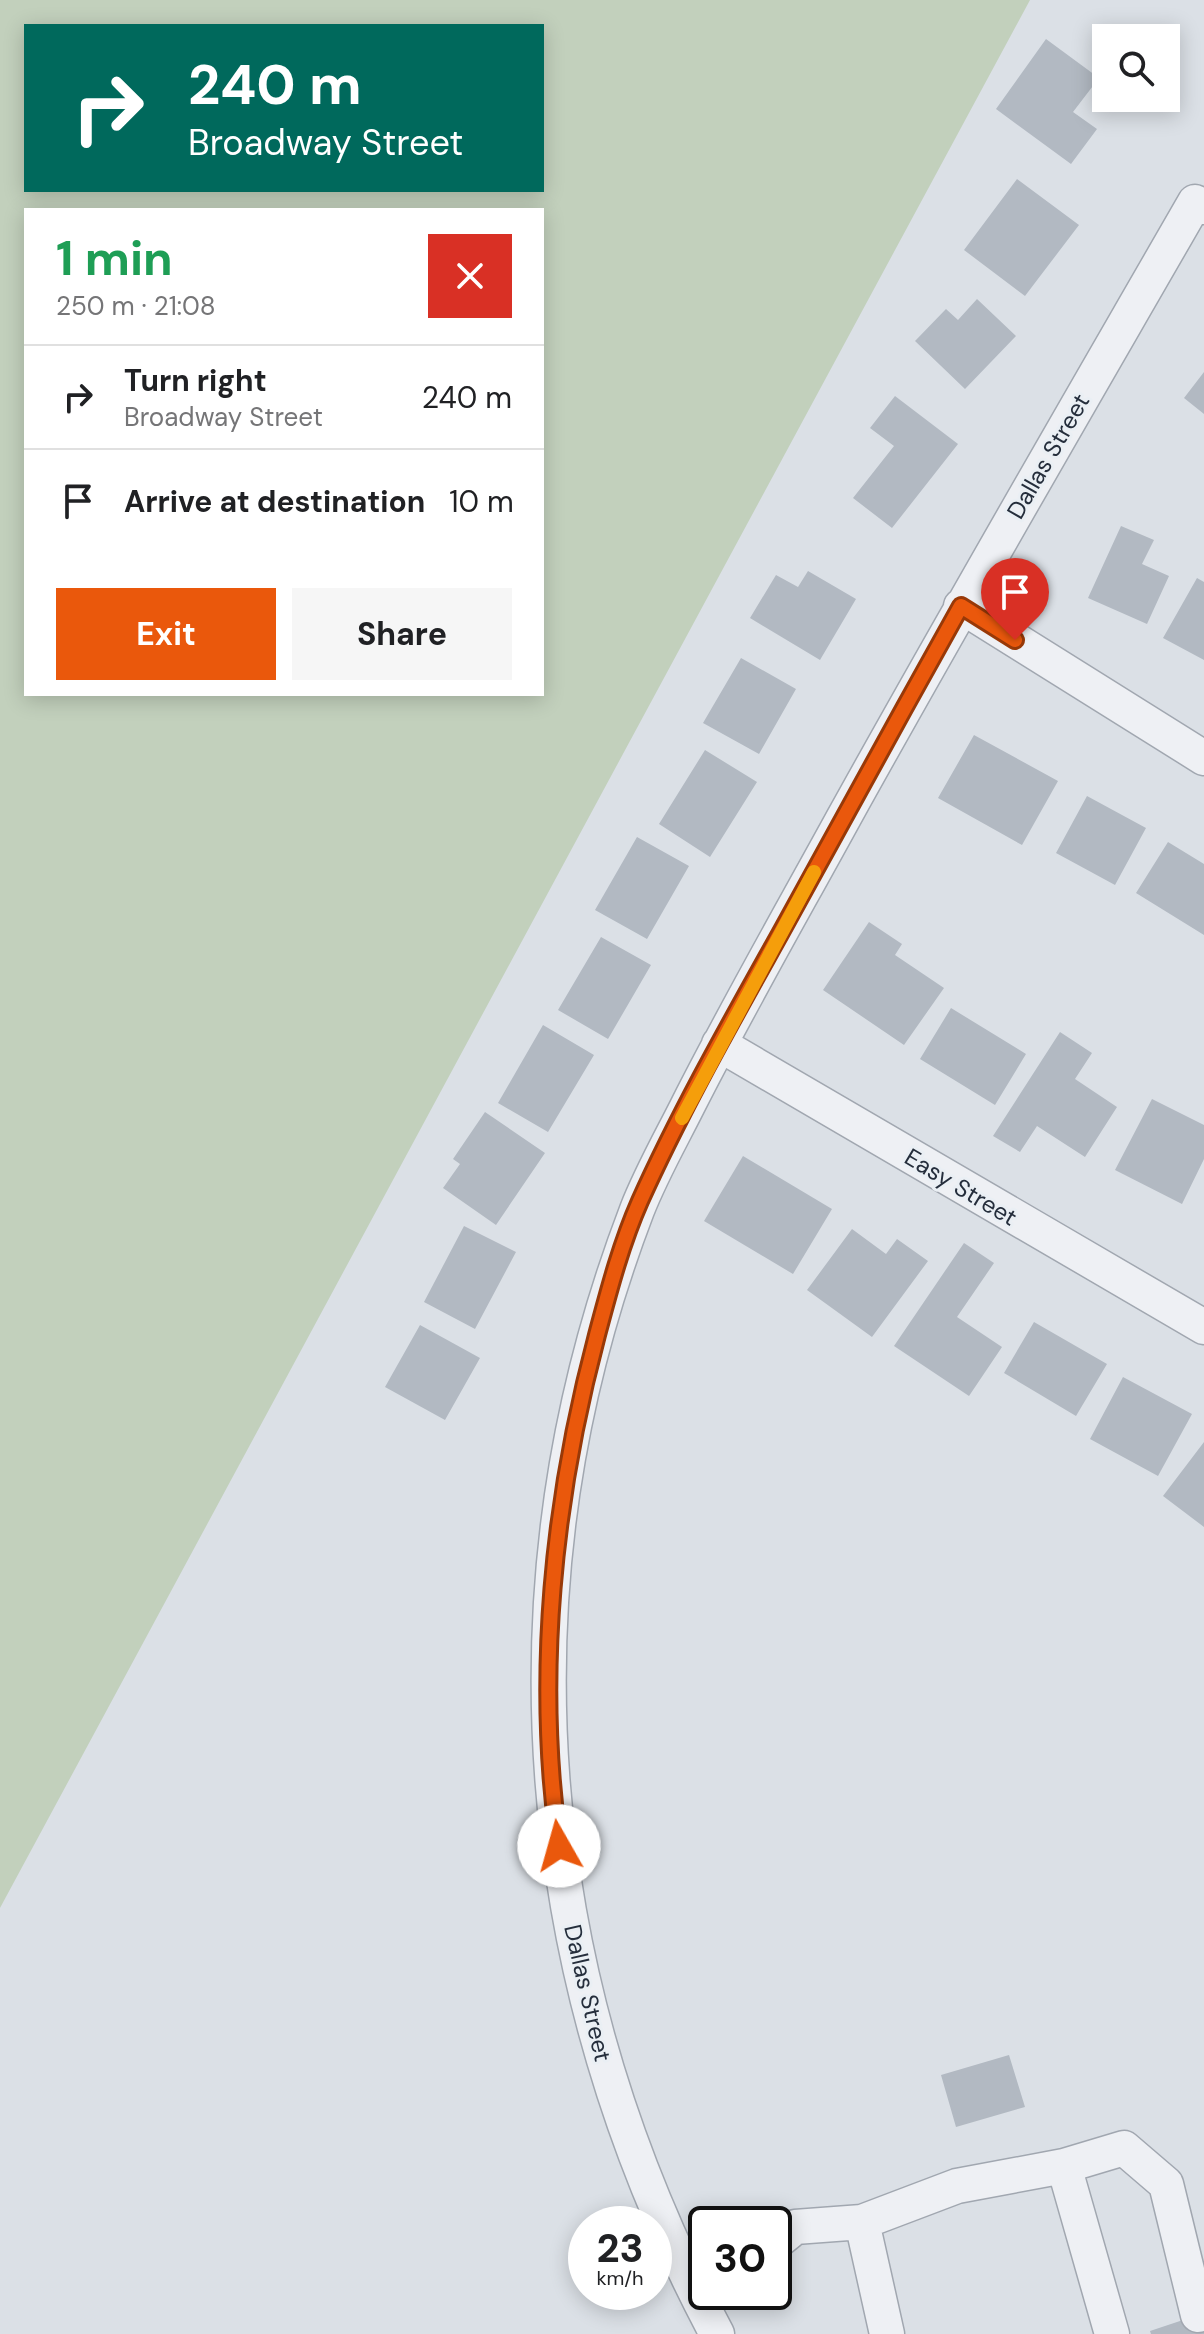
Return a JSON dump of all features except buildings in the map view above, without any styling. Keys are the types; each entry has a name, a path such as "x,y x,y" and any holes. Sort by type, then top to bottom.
{"street":[{"name":"Dallas Street","path":"688,2258 633,2155 598,2046 571,1933 555,1817 549,1726 551,1610 556,1555 579,1403 608,1291 639,1203 719,1044 961,606 1200,204"},
{"path":"961,606 1204,758"},
{"name":"Easy Street","path":"719,1044 1204,1327"},
{"path":"792,2229 862,2222 957,2186 1064,2166 1124,2148 1166,2184 1198,2315"},
{"path":"1064,2166 1112,2334"},
{"path":"862,2222 887,2334"},
{"name":"Dallas Street","path":"712,2310 717,2334"}],"green space":[{"path":"0,0 1030,0 0,1908"}],"slow traffic":[{"path":"682,1118 814,872"}],"route":[{"path":"559,1846 549,1726 551,1610 557,1541 579,1403 608,1291 639,1203 719,1044 961,606 1015,640"}]}
